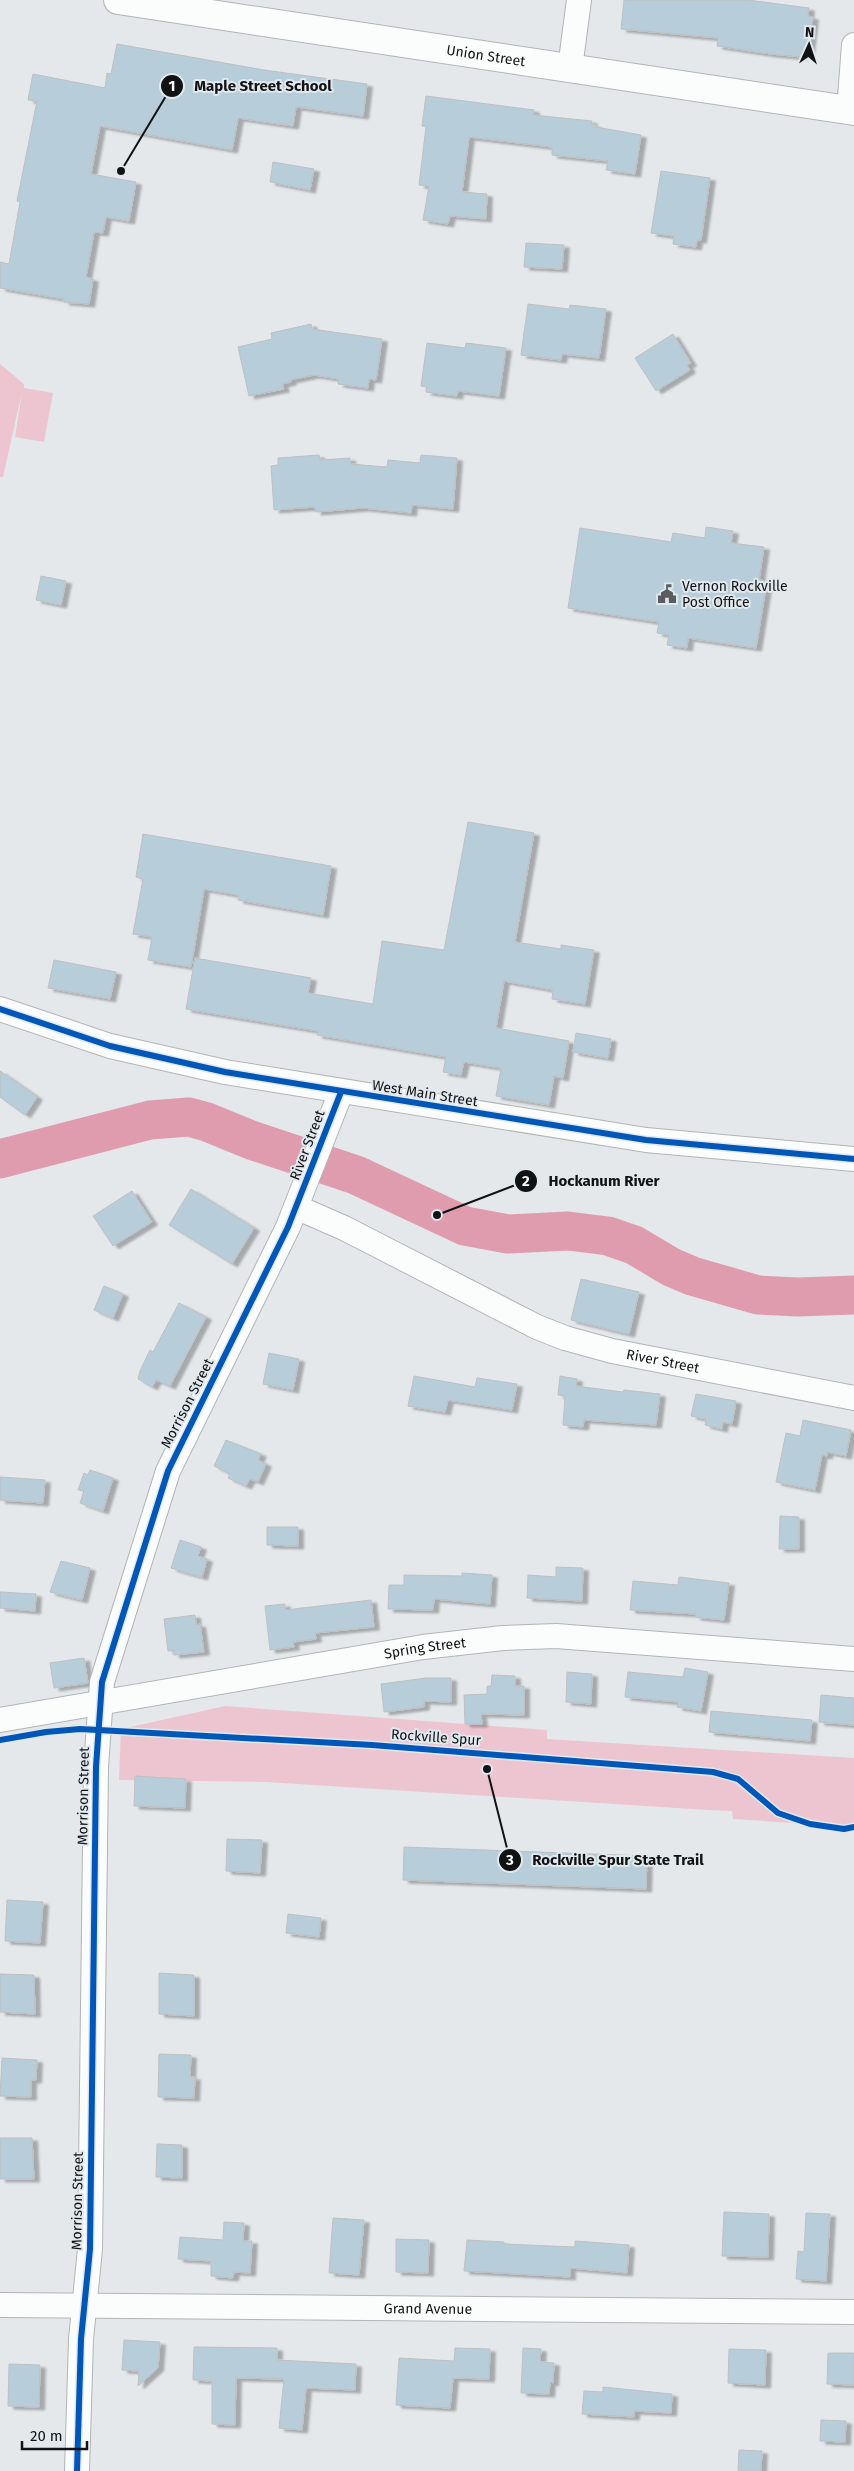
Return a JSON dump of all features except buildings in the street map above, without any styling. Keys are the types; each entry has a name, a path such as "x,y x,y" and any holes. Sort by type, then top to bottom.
{"main road":[{"name":"Union Street","path":"118,0 852,110"}],"street":[{"path":"570,68 579,0"},
{"path":"852,110 854,45"},
{"name":"West Main Street","path":"0,1009 119,1048 224,1072 646,1140 854,1159"},
{"name":"River Street","path":"341,1092 300,1197 344,1228 537,1327 565,1338 612,1351 854,1398"},
{"name":"Morrison Street","path":"76,2471 81,2338 90,2249 96,1767 99,1702 108,1660 162,1487 300,1197"},
{"name":"Spring Street","path":"0,1720 423,1647 518,1637 583,1638 854,1658"},
{"name":"Grand Avenue","path":"0,2305 854,2312"}],"shaded area":[{"path":"0,364 24,384 24,388 53,393 44,442 15,437 22,392 3,477 0,477"},
{"path":"225,1706 547,1730 547,1739 854,1758 854,1827 733,1819 732,1811 266,1782 119,1780 121,1729"}],"waterway":[{"path":"0,1159 150,1120 189,1117 356,1175 465,1226 508,1234 568,1231 608,1236 634,1245 671,1267 692,1276 758,1295 798,1297 854,1295"}],"cycle path":[{"path":"0,1009 110,1046 225,1072 646,1140 854,1159"},
{"path":"77,2471 81,2339 90,2249 96,1767 102,1682 168,1471 288,1227 341,1092"},
{"name":"Rockville Spur","path":"0,1740 46,1732 80,1729 372,1745 713,1772 738,1779 778,1813 810,1824 844,1829 854,1827"}],"place":[{"name":"Maple Street School","path":"121,171"},
{"name":"Vernon Rockville Post Office","path":"667,594"},
{"name":"Hockanum River","path":"437,1215"},
{"name":"Rockville Spur State Trail","path":"487,1769"}]}
